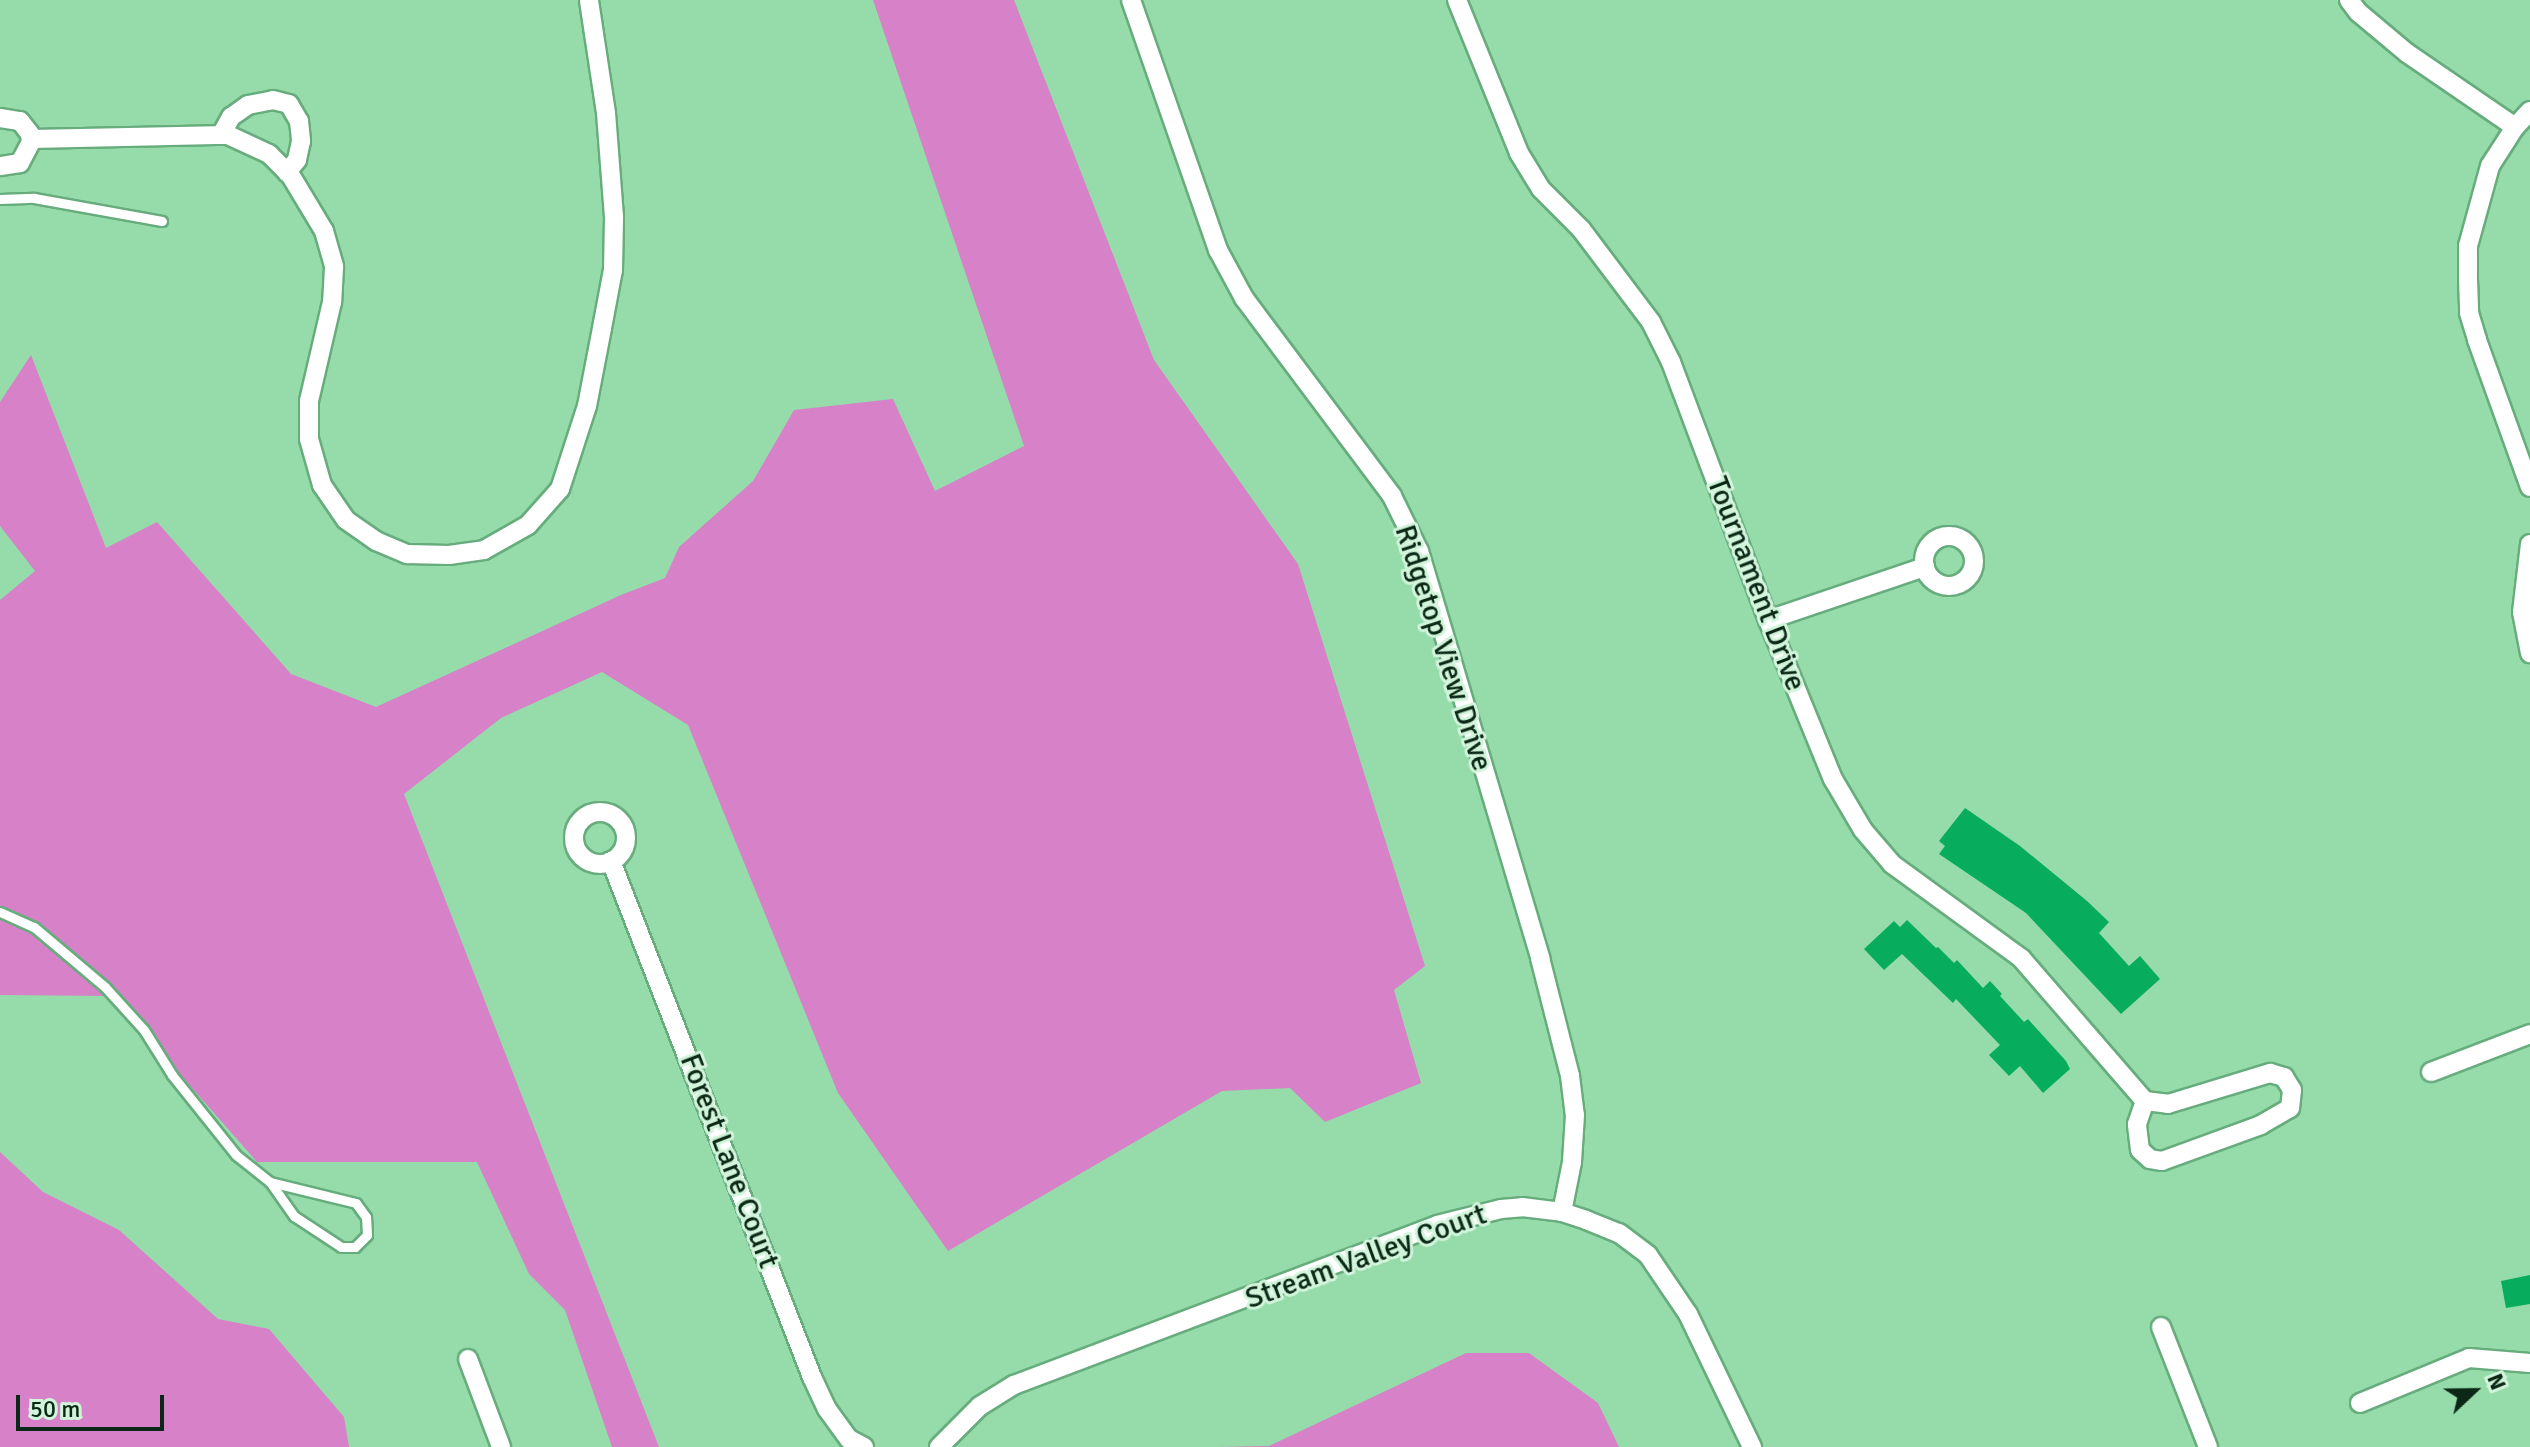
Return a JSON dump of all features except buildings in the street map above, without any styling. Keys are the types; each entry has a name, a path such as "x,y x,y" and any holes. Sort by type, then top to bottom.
{"street":[{"path":"31,139 228,135 269,154 287,172 324,231 334,267 332,302 309,401 309,439 322,485 346,520 376,541 407,554 449,555 484,550 528,525 560,489 575,451 587,406 613,270 614,217 606,113 589,0"},
{"name":"Ridgetop View Drive","path":"1131,0 1218,250 1244,298 1392,496 1419,551 1540,958 1570,1076 1575,1115 1572,1162 1562,1212"},
{"name":"Tournament Drive","path":"1457,0 1519,153 1541,189 1581,229 1651,322 1671,362 1768,620 1833,779 1863,830 1892,864 2021,958 2145,1101"},
{"path":"2349,0 2358,12 2407,53 2515,127"},
{"path":"221,135 231,117 248,105 273,100 289,104 299,121 301,141 297,160 287,172"},
{"path":"2530,111 2515,127 2490,166 2468,246 2468,302 2477,340 2530,487"},
{"path":"0,118 20,121 31,139 30,150 20,163 0,166"},
{"path":"2530,544 2522,612 2522,627 2530,653"},
{"path":"1768,620 1925,567"},
{"name":"Forest Lane Court","path":"611,861 812,1377 827,1409 849,1439 864,1447"},
{"path":"2431,1072 2530,1034"},
{"path":"2270,1073 2284,1077 2292,1090 2290,1108 2261,1125 2162,1161 2150,1159 2140,1150 2137,1124 2145,1101 2168,1104 2270,1073"},
{"name":"Stream Valley Court","path":"939,1447 949,1433 980,1406 1014,1385 1437,1225 1501,1209 1562,1212 1619,1233 1648,1255 1688,1314 1752,1447"},
{"path":"2161,1327 2208,1447"},
{"path":"2360,1403 2469,1358 2529,1365"},
{"path":"468,1359 501,1447"}],"lane":[{"path":"0,199 34,198 162,221"},
{"path":"0,912 34,927 105,987 144,1030 172,1075 236,1155 270,1182 294,1216 327,1241 341,1247 355,1247 367,1235 366,1217 356,1203 270,1182"}],"shaded area":[{"path":"873,0 1014,0 1154,360 1298,564 1425,966 1394,990 1421,1083 1325,1122 1290,1088 1222,1091 948,1251 838,1093 688,725 602,672 501,718 404,794 659,1447 612,1447 565,1310 529,1274 477,1162 257,1162 111,996 0,995 0,600 35,571 0,526 0,402 31,355 106,548 157,522 291,674 376,707 621,595 665,578 679,547 753,481 794,410 893,399 935,491 1024,446"},
{"path":"0,1152 43,1192 119,1230 218,1319 269,1329 344,1417 349,1447 0,1447"},
{"path":"1466,1353 1529,1353 1598,1403 1619,1447 1218,1447 1269,1446"}]}
